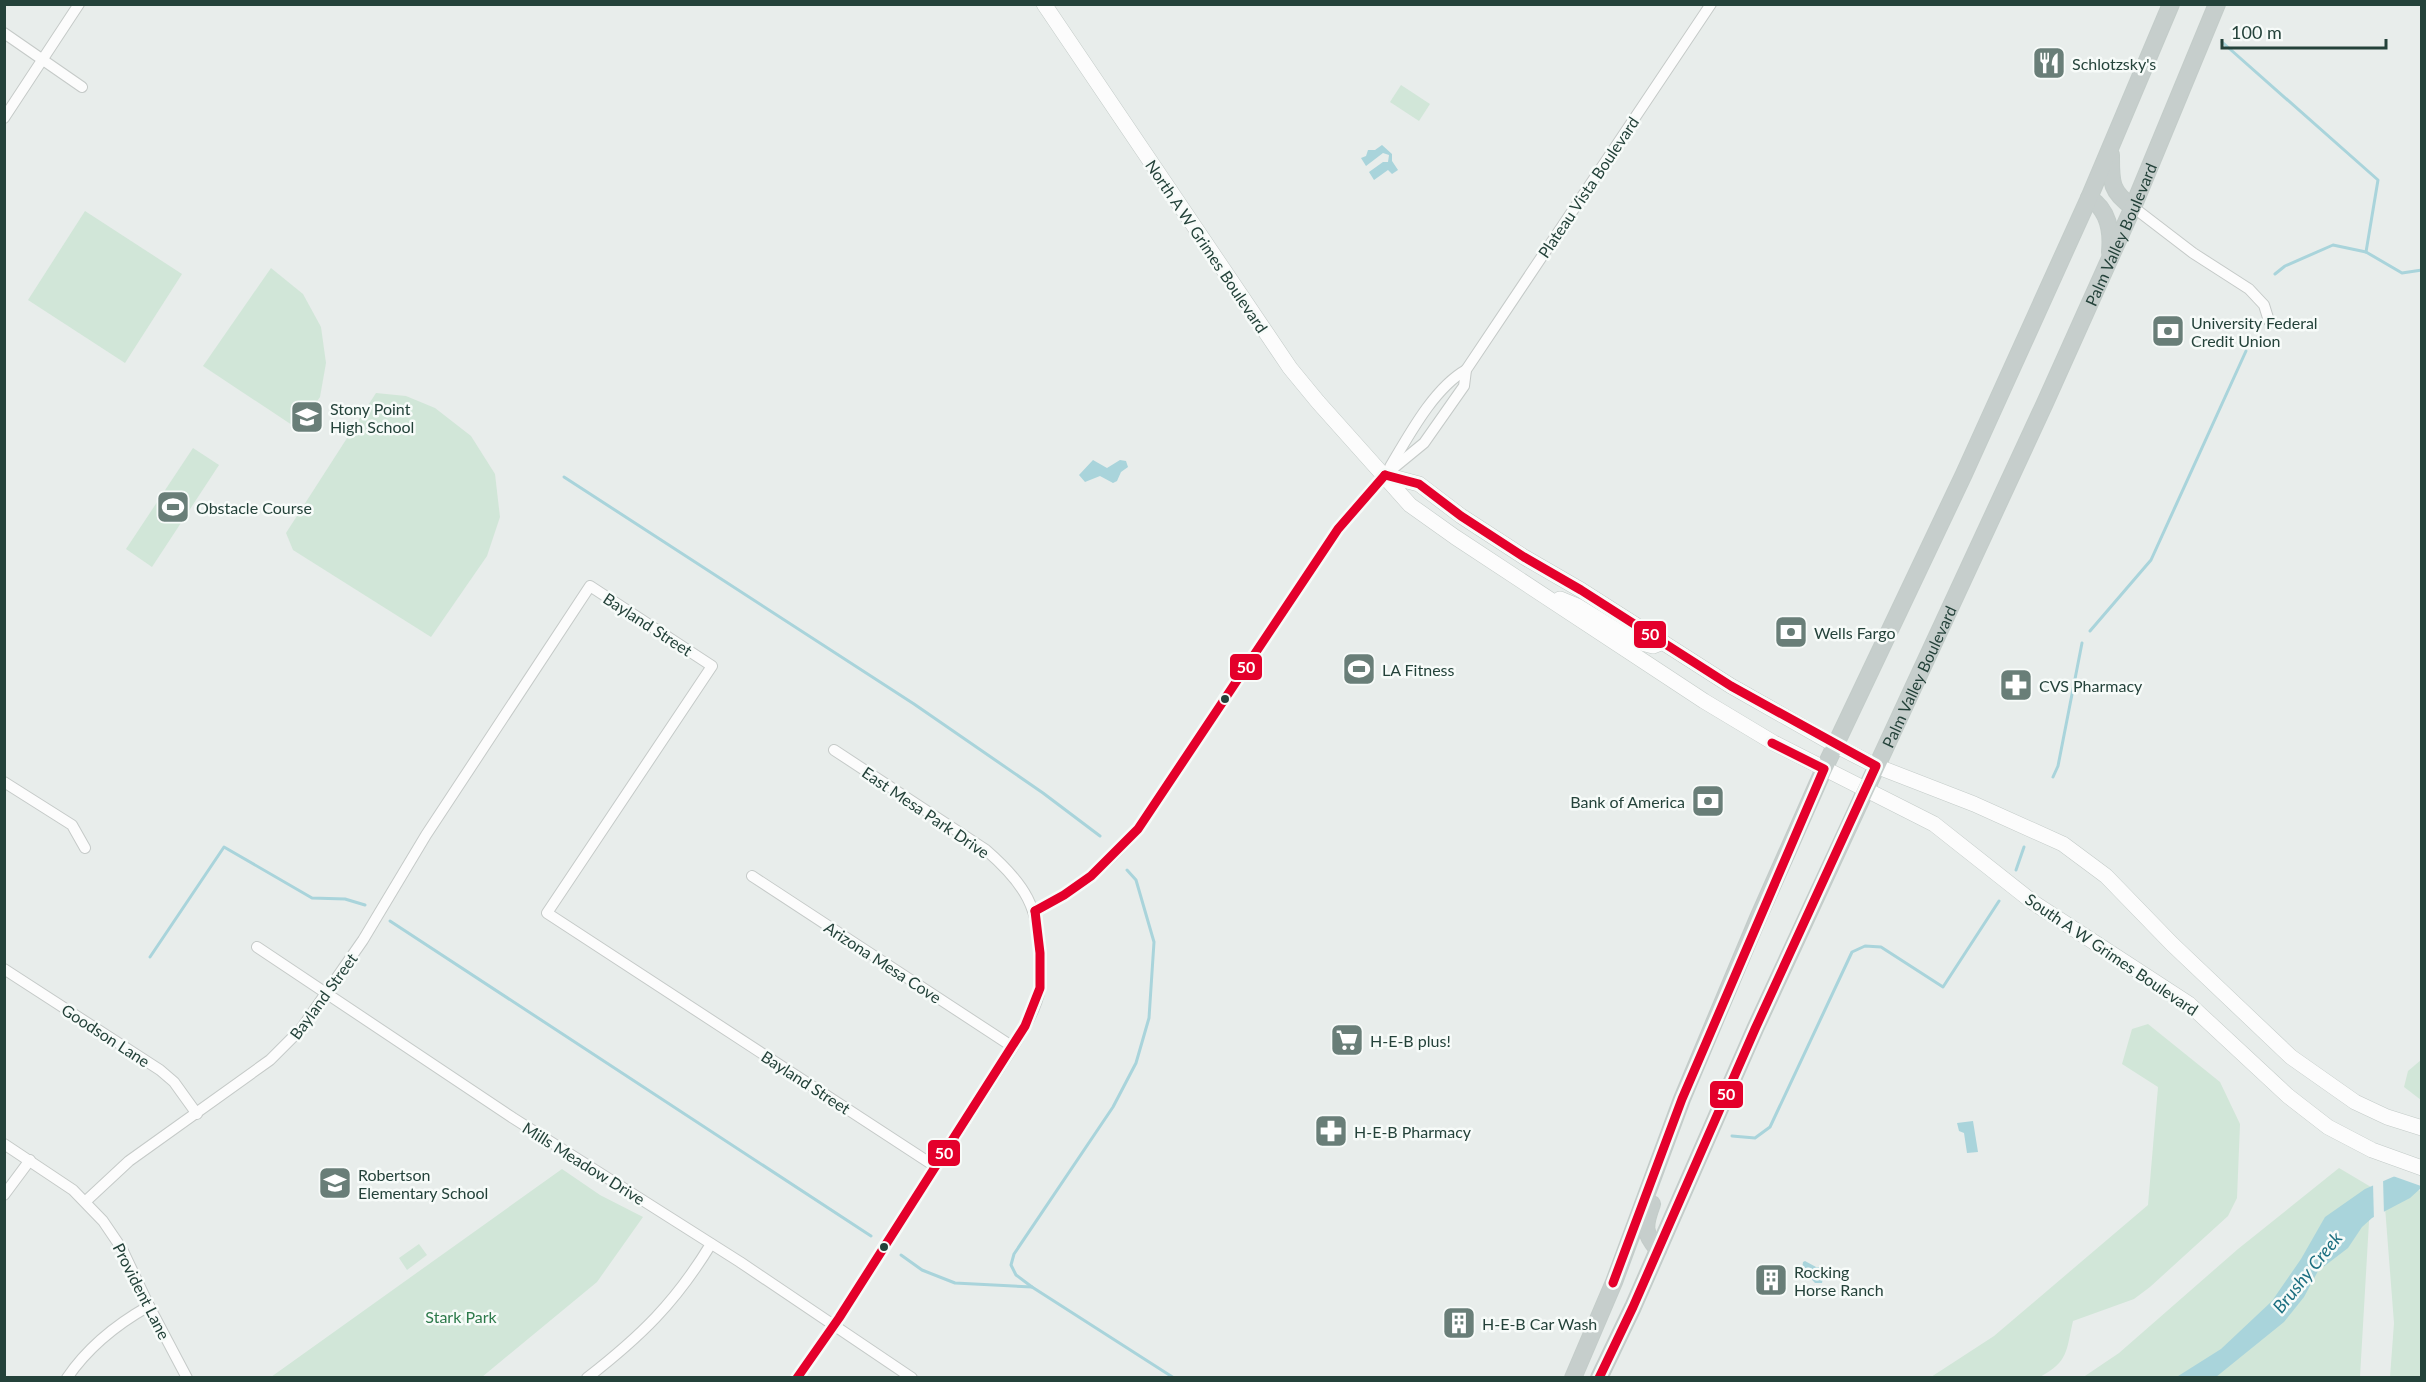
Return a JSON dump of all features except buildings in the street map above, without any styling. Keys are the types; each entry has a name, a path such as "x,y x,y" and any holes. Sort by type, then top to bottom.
{"highway":[{"path":"1573,1377 1614,1282 1682,1099 1824,769 1959,484 2089,198 2171,4"},
{"name":"Palm Valley Boulevard","path":"1599,1377 1633,1307 1755,1029 2133,207 2217,4"},
{"path":"2111,148 2113,189 2119,198 2133,207"},
{"path":"2089,198 2101,205 2106,217 2111,244 2109,259"},
{"path":"1658,1250 1646,1236 1646,1220 1687,1114 1682,1099"}],"main road":[{"name":"North A W Grimes Boulevard","path":"1044,4 1290,368 1410,505 1704,701 1774,744 1824,769"},
{"path":"1385,475 1419,484 1461,516 1524,557 1581,590 1731,686 1876,766"},
{"path":"1534,589 1577,606 1634,641 1653,646 1663,642"},
{"name":"South A W Grimes Boulevard","path":"1876,766 2024,825 2063,844 2106,876 2172,944 2290,1057 2331,1087 2371,1110 2421,1128"},
{"name":"South A W Grimes Boulevard","path":"1824,769 1934,824 2034,903 2180,998 2210,1022 2288,1096 2331,1128 2372,1150 2421,1168"}],"street":[{"path":"4,118 79,4"},
{"name":"Plateau Vista Boulevard","path":"1385,475 1412,430 1452,378 1466,370 1711,4"},
{"path":"4,33 82,87"},
{"path":"2133,207 2193,253 2249,289 2264,305 2269,321"},
{"name":"Plateau Vista Boulevard","path":"1035,911 1059,900 1086,882 1138,829 1338,528 1385,475 1424,442 1464,386 1466,370"},
{"name":"Bayland Street","path":"86,1201 129,1161 270,1060 301,1029 326,994 433,825 590,586 712,666 547,913 936,1167"},
{"name":"East Mesa Park Drive","path":"797,1377 833,1326 1013,1047 1026,1026 1040,988 1040,953 1035,911 1024,891 1005,868 986,850 834,750"},
{"path":"4,782 72,825 86,848"},
{"name":"Arizona Mesa Cove","path":"752,876 1013,1047"},
{"name":"Mills Meadow Drive","path":"257,947 513,1118 711,1244 912,1377"},
{"name":"Goodson Lane","path":"4,969 160,1070 180,1089 197,1113"},
{"name":"Provident Lane","path":"4,1144 86,1201 122,1249 149,1306 188,1377"},
{"path":"4,1195 30,1160"},
{"path":"587,1377 630,1345 662,1312 680,1291 711,1244"},
{"path":"67,1377 101,1339 132,1315 149,1306"}],"green space":[{"path":"1401,85 1430,104 1419,121 1390,102"},
{"path":"85,211 182,274 125,363 28,300"},
{"path":"271,268 303,294 321,327 326,363 320,397 298,429 203,366"},
{"path":"376,393 406,396 435,408 471,436 495,474 500,517 487,556 431,637 293,550 286,533"},
{"name":"Obstacle Course","path":"193,448 219,465 152,567 126,549"},
{"path":"2148,1024 2220,1082 2240,1124 2237,1198 2228,1216 2134,1299 2073,1321 2065,1354 2056,1366 2040,1377 1931,1377 1994,1336 2148,1205 2158,1087 2122,1064 2132,1029"},
{"path":"2421,1060 2421,1100 2404,1087 2408,1071"},
{"path":"2339,1168 2371,1187 2360,1377 2082,1378 2119,1353 2238,1249"},
{"name":"Stark Park","path":"562,1169 600,1195 643,1217 597,1282 482,1377 271,1377"},
{"path":"2418,1190 2421,1191 2421,1377 2390,1377 2394,1323 2385,1207"},
{"path":"419,1244 427,1255 407,1270 399,1258"}],"water":[{"path":"1382,145 1392,154 1392,161 1398,170 1392,174 1388,170 1374,180 1369,172 1383,162 1388,162 1389,155 1383,153 1366,166 1361,158 1366,156 1368,150 1375,150"},
{"path":"1093,460 1107,468 1120,460 1126,461 1128,467 1113,483 1100,476 1085,482 1079,475"},
{"path":"1973,1121 1978,1152 1967,1153 1964,1133 1959,1131 1957,1123"},
{"name":"Brushy Creek","path":"2421,1159 2421,1188 2410,1198 2372,1218 2362,1227 2348,1248 2318,1271 2304,1297 2284,1322 2216,1377 2175,1378 2221,1349 2272,1301 2301,1259 2325,1217 2365,1189 2402,1173"},
{"path":"1805,1261 1816,1267 1825,1267 1822,1283 1815,1283 1802,1269"}],"pier":[{"path":"2421,1157 2421,1186 2390,1175 2401,1170"},
{"path":"2383,1178 2384,1215 2374,1221 2373,1183"}],"waterway":[{"path":"2222,42 2378,180 2366,252"},
{"path":"2275,274 2285,266 2333,245 2366,252 2402,273 2422,270"},
{"path":"2090,631 2151,560 2246,351"},
{"path":"564,477 914,704 1043,793 1100,836"},
{"path":"2053,777 2058,766 2082,643"},
{"path":"150,957 224,847 312,898 345,899 365,905"},
{"path":"2016,870 2024,847"},
{"path":"1032,1287 1016,1275 1011,1265 1014,1254 1113,1107 1136,1063 1149,1018 1154,942 1136,880 1127,870"},
{"path":"1732,1136 1755,1138 1770,1127 1852,952 1865,946 1881,947 1943,987 1999,901"},
{"path":"390,921 871,1236"},
{"path":"901,1255 922,1270 955,1283 1032,1287 1174,1378"}],"transit line":[{"name":"50","path":"1385,475 1419,484 1461,516 1524,557 1581,590 1731,686 1876,766 1599,1378"},
{"name":"50","path":"1035,911 1064,895 1091,876 1138,829 1338,529 1385,475"},
{"name":"50","path":"1613,1283 1682,1099 1824,769 1772,743"},
{"name":"50","path":"797,1378 839,1318 1025,1026 1040,988 1040,953 1035,911"}],"place":[{"name":"Schlotzsky's","path":"2049,63"},
{"name":"University Federal Credit Union","path":"2168,331"},
{"name":"Stony Point High School","path":"307,417"},
{"name":"Obstacle Course","path":"173,507"},
{"name":"Wells Fargo","path":"1791,632"},
{"name":"LA Fitness","path":"1359,669"},
{"name":"CVS Pharmacy","path":"2016,685"},
{"name":"Bank of America","path":"1708,801"},
{"name":"H-E-B plus!","path":"1347,1040"},
{"name":"H-E-B Pharmacy","path":"1331,1131"},
{"name":"Robertson Elementary School","path":"335,1183"},
{"name":"Rocking Horse Ranch","path":"1771,1280"},
{"name":"H-E-B Car Wash","path":"1459,1323"}]}
